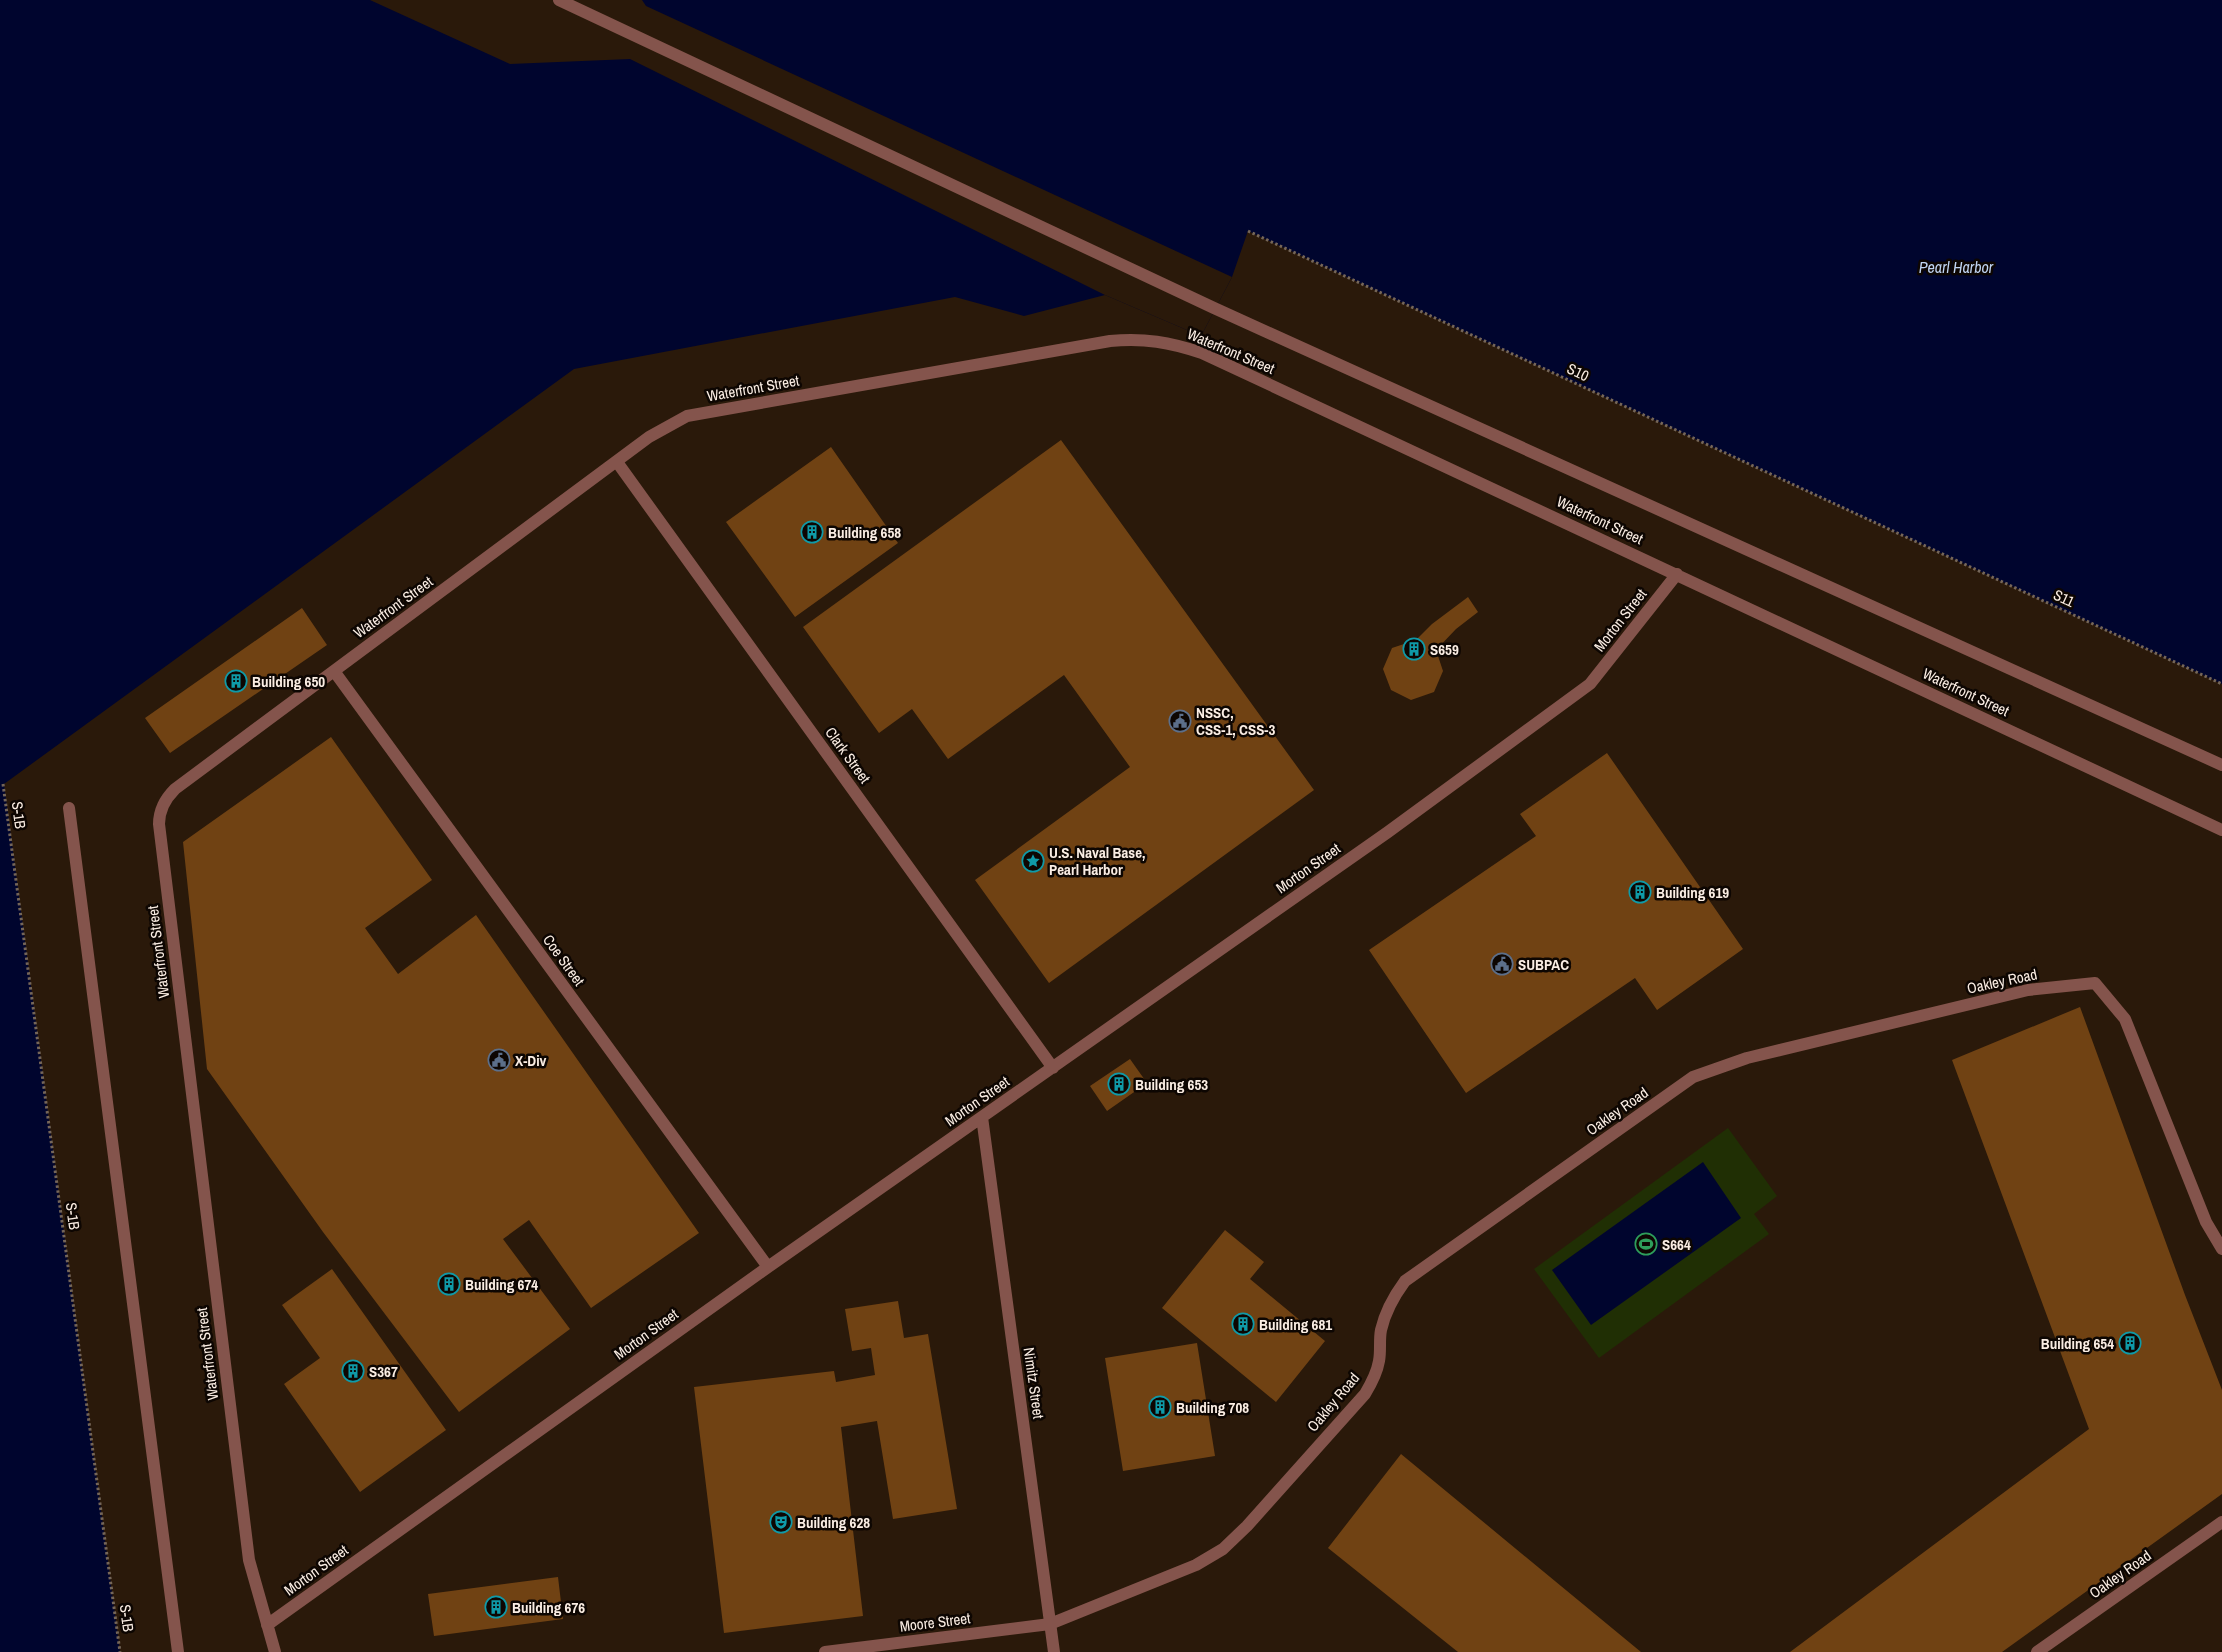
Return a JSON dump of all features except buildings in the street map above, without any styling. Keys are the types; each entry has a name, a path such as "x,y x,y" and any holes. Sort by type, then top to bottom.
{"lane":[{"path":"560,0 1214,308 2222,765"},
{"name":"Waterfront Street","path":"275,1652 249,1560 159,817 163,804 175,789 334,671 649,438 687,416 1110,341 1156,340 1202,354 1677,574 2222,830"},
{"name":"Clark Street","path":"617,462 1053,1068"},
{"name":"Morton Street","path":"267,1625 768,1267 1388,832 1590,684 1677,574"},
{"name":"Coe Street","path":"334,671 768,1267"},
{"path":"69,808 178,1652"},
{"name":"Oakley Road","path":"1050,1624 1196,1565 1223,1549 1247,1526 1365,1394 1371,1384 1379,1361 1380,1332 1384,1318 1393,1299 1405,1281 1693,1077 1747,1058 2028,990 2095,983 2125,1019 2206,1222 2222,1249"},
{"name":"Nimitz Street","path":"982,1117 1054,1652"},
{"name":"Oakley Road","path":"2037,1652 2222,1522"},
{"name":"Moore Street","path":"825,1652 1050,1624"}],"path":[{"name":"S10","path":"1248,231 1897,533"},
{"name":"S11","path":"1897,533 2222,684"},
{"name":"S-1B","path":"4,784 120,1652"}],"green space":[{"path":"1728,1128 1777,1196 1754,1214 1769,1234 1599,1358 1534,1269"}],"water":[{"name":"Pearl Harbor","path":"0,0 2222,0 2222,684 1248,231 1232,277 1201,336 1105,295 1024,316 955,297 574,369 4,784 120,1652 0,1652"},
{"name":"S664","path":"1703,1162 1741,1218 1591,1325 1552,1270"}],"pier":[{"path":"370,0 642,0 646,6 1232,277 1201,336 1105,295 630,59 510,64"}],"place":[{"name":"Building 658","path":"812,532"},
{"name":"S659","path":"1414,649"},
{"name":"Building 650","path":"236,681"},
{"name":"NSSC, CSS-1, CSS-3","path":"1180,721"},
{"name":"U.S. Naval Base, Pearl Harbor","path":"1033,861"},
{"name":"Building 619","path":"1640,892"},
{"name":"SUBPAC","path":"1502,964"},
{"name":"X-Div","path":"499,1060"},
{"name":"Building 653","path":"1119,1084"},
{"name":"S664","path":"1646,1244"},
{"name":"Building 674","path":"449,1284"},
{"name":"Building 681","path":"1243,1324"},
{"name":"Building 654","path":"2130,1343"},
{"name":"S367","path":"353,1371"},
{"name":"Building 708","path":"1160,1407"},
{"name":"Building 628","path":"781,1522"},
{"name":"Building 676","path":"496,1607"}]}
